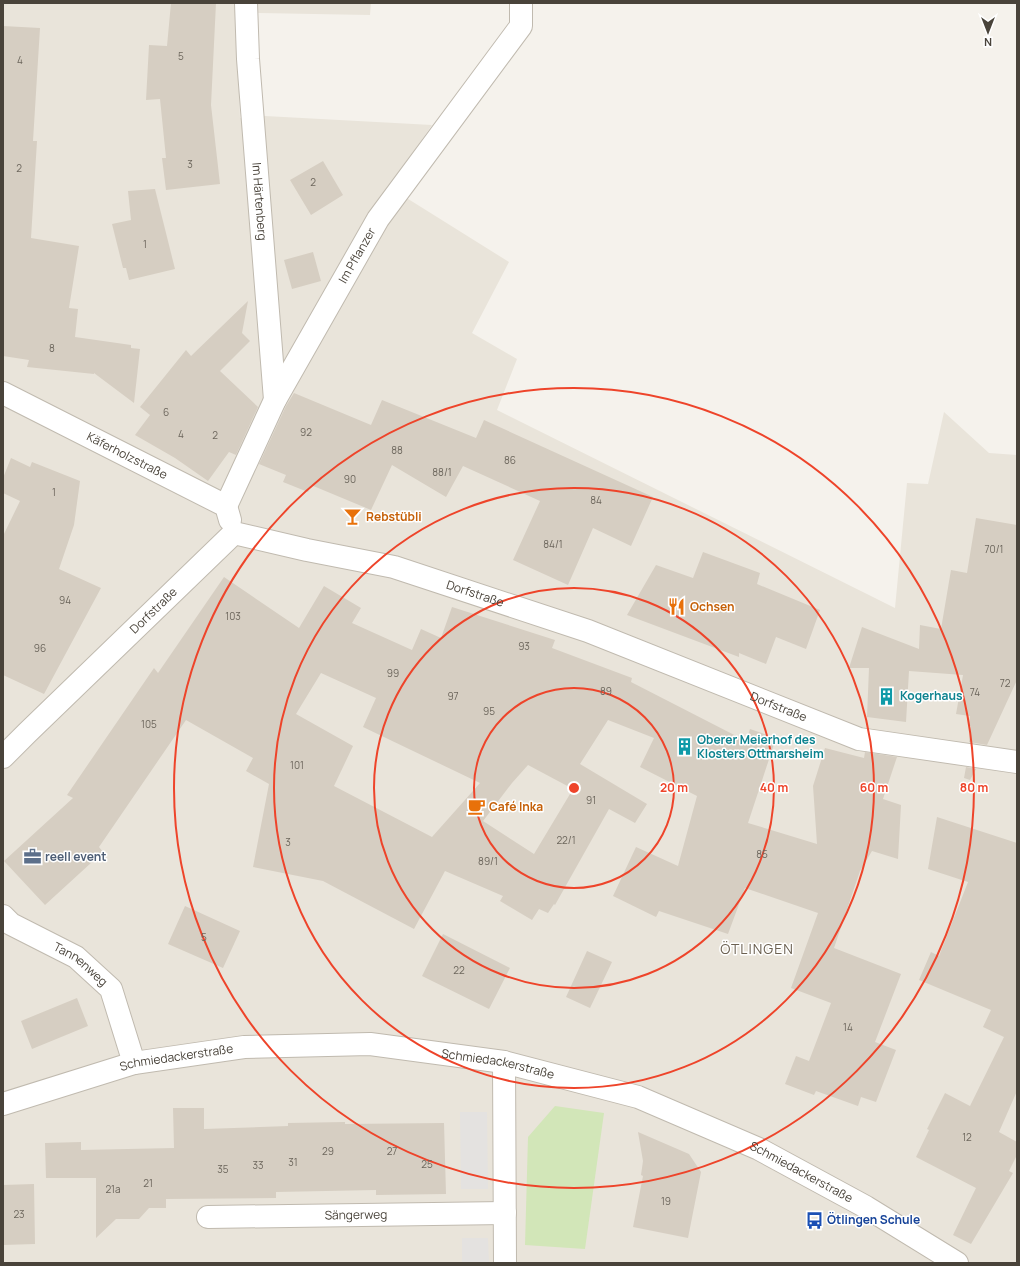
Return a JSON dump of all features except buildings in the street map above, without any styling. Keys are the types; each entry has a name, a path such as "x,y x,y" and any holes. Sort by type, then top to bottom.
{"street":[{"name":"Im Härtenberg","path":"246,3 248,59 275,400"},
{"name":"Im Pflanzer","path":"226,506 275,400 378,219 521,26 521,3"},
{"name":"Käferholzstraße","path":"3,393 226,506"},
{"path":"226,506 234,533"},
{"name":"Dorfstraße","path":"3,757 234,533 307,550 394,567 580,628 859,739 1017,762"},
{"name":"Tannenweg","path":"3,916 10,924 76,957 111,989 134,1063"},
{"name":"Schmiedackerstraße","path":"3,1104 134,1063 244,1047 370,1044 504,1062 638,1097 759,1149 866,1207 957,1263"},
{"path":"504,1062 505,1263"},
{"name":"Sängerweg","path":"208,1217 505,1213"}],"shaded area":[{"path":"3,3 371,3 370,15 236,13 240,118 265,116 432,125 389,187 509,262 472,333 517,359 497,410 895,608 907,483 928,484 944,412 989,453 1017,455 1017,1263 3,1263"},
{"path":"460,1112 487,1112 488,1189 461,1189"},
{"path":"462,1238 488,1238 489,1263 462,1263"}],"green space":[{"path":"555,1106 604,1113 585,1249 525,1245 528,1137"}],"place":[{"name":"Rebstübli","path":"353,517"},
{"name":"Ochsen","path":"677,607"},
{"name":"Kogerhaus","path":"887,696"},
{"name":"Oberer Meierhof des Klosters Ottmarsheim","path":"684,747"},
{"name":"Café Inka","path":"476,807"},
{"name":"reell event","path":"32,857"},
{"name":"Ötlingen Schule","path":"814,1220"}],"district":[{"name":"ÖTLINGEN","path":"757,949"}]}
